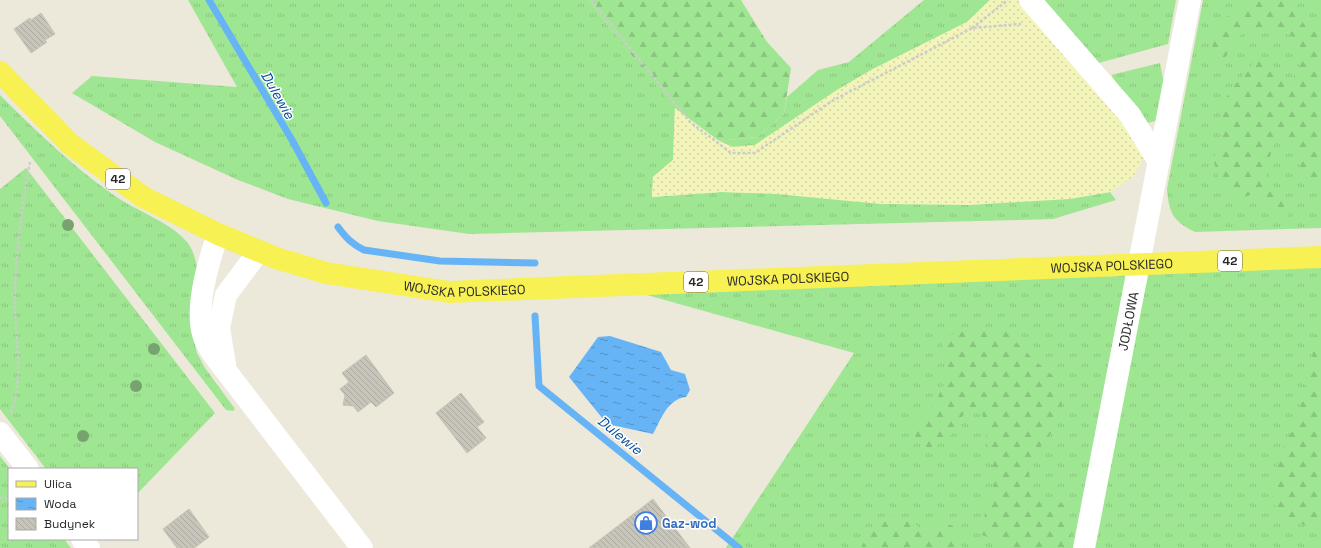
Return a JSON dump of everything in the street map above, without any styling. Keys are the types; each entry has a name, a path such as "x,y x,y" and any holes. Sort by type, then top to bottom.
{"main road":[{"name":"WOJSKA POLSKIEGO","path":"0,72 70,144 143,197 218,234 276,258 326,273 449,292 1321,257"}],"street":[{"path":"1030,0 1130,115 1159,162"},
{"name":"JODŁOWA","path":"1084,548 1190,0"},
{"path":"218,234 205,274 201,324 209,347 362,548"},
{"path":"226,371 219,328 226,295 259,251"},
{"path":"4,425 27,468"},
{"path":"83,540 89,548"}],"path":[{"path":"591,0 690,122 731,153 755,153 832,101 972,28 1008,0"},
{"path":"972,28 1049,22"},
{"path":"4,425 14,403 18,377 15,296 23,196 30,162"}],"green space":[{"path":"188,0 589,0 675,108 673,160 653,177 652,197 721,192 1069,199 1110,192 1116,200 1053,219 469,234 378,221 288,199 238,180 155,142 72,93 92,76 237,87"},
{"path":"589,0 741,0 767,42 791,68 784,114 757,137 719,141 674,108"},
{"path":"924,0 990,0 967,22 873,69 837,90 755,145 733,147 719,141 757,137 784,114 787,97 818,70 849,62"},
{"path":"1041,0 1176,0 1168,44 1095,64"},
{"path":"1203,0 1321,0 1321,228 1195,232 1177,220 1171,210 1167,189"},
{"path":"1253,0 1294,0 1292,7 1310,33 1321,28 1321,188 1304,180 1295,152 1285,137 1276,140 1265,170 1270,188 1288,200 1289,220 1274,212 1258,193 1233,200 1219,179 1213,159 1221,142 1221,106 1233,87 1260,56 1274,73 1290,84 1302,61 1294,37 1277,31 1257,27 1246,30 1237,39 1225,58 1214,58 1212,42 1213,36 1221,23 1234,11"},
{"path":"1160,63 1164,83 1156,121 1143,124 1111,75"},
{"path":"0,95 41,135 99,185 123,201 172,229 189,245 194,254 197,267 193,337 197,353 205,368 235,409 233,411 226,410 0,116"},
{"path":"26,168 215,413 138,493 138,468 45,468 0,409 0,189"},
{"path":"1321,265 1321,548 726,548 854,353 622,288"},
{"path":"1321,324 1321,533 1287,517 1272,503 1275,474 1281,450 1292,431 1311,364 1316,334"},
{"path":"986,328 1004,330 1034,360 1054,377 1063,396 1060,421 1040,448 1029,474 1037,499 1056,500 1067,506 1072,531 1069,548 1014,548 982,535 986,505 995,481 982,413 964,414 949,438 927,450 909,429 935,403 946,380 942,345 951,334"},
{"path":"0,456 9,468 8,468 8,540 65,540 71,548 0,548"},
{"path":"892,516 911,522 927,532 942,522 953,526 961,548 861,548 866,538 878,526"}],"sand":[{"path":"990,0 1041,0 1095,64 1111,75 1143,124 1147,152 1133,177 1110,192 1069,199 970,205 881,204 776,194 721,192 652,197 653,177 673,160 675,108 719,141 733,147 755,145 837,90 873,69 967,22"}],"water":[{"path":"610,336 661,352 671,370 685,374 690,390 686,397 679,399 669,406 653,434 607,424 569,377 598,337"}],"building":[{"path":"41,13 55,34 45,40 47,42 31,53 14,29 30,18 31,20"},
{"path":"366,355 394,393 376,407 371,402 358,412 353,406 343,405 345,395 340,389 349,382 342,373"},
{"path":"461,393 484,422 477,427 486,438 467,453 436,413"},
{"name":"Gaz-wod","path":"653,499 690,548 589,548"},
{"path":"189,509 209,537 194,548 177,548 163,529"}],"waterway":[{"name":"Dulewie","path":"209,0 292,140 326,203"},
{"name":"Dulewie","path":"338,227 350,240 364,250 440,261 535,263"},
{"name":"Dulewie","path":"535,316 539,386 739,548"}],"place":[{"name":"Gaz-wod","path":"646,523"}]}
